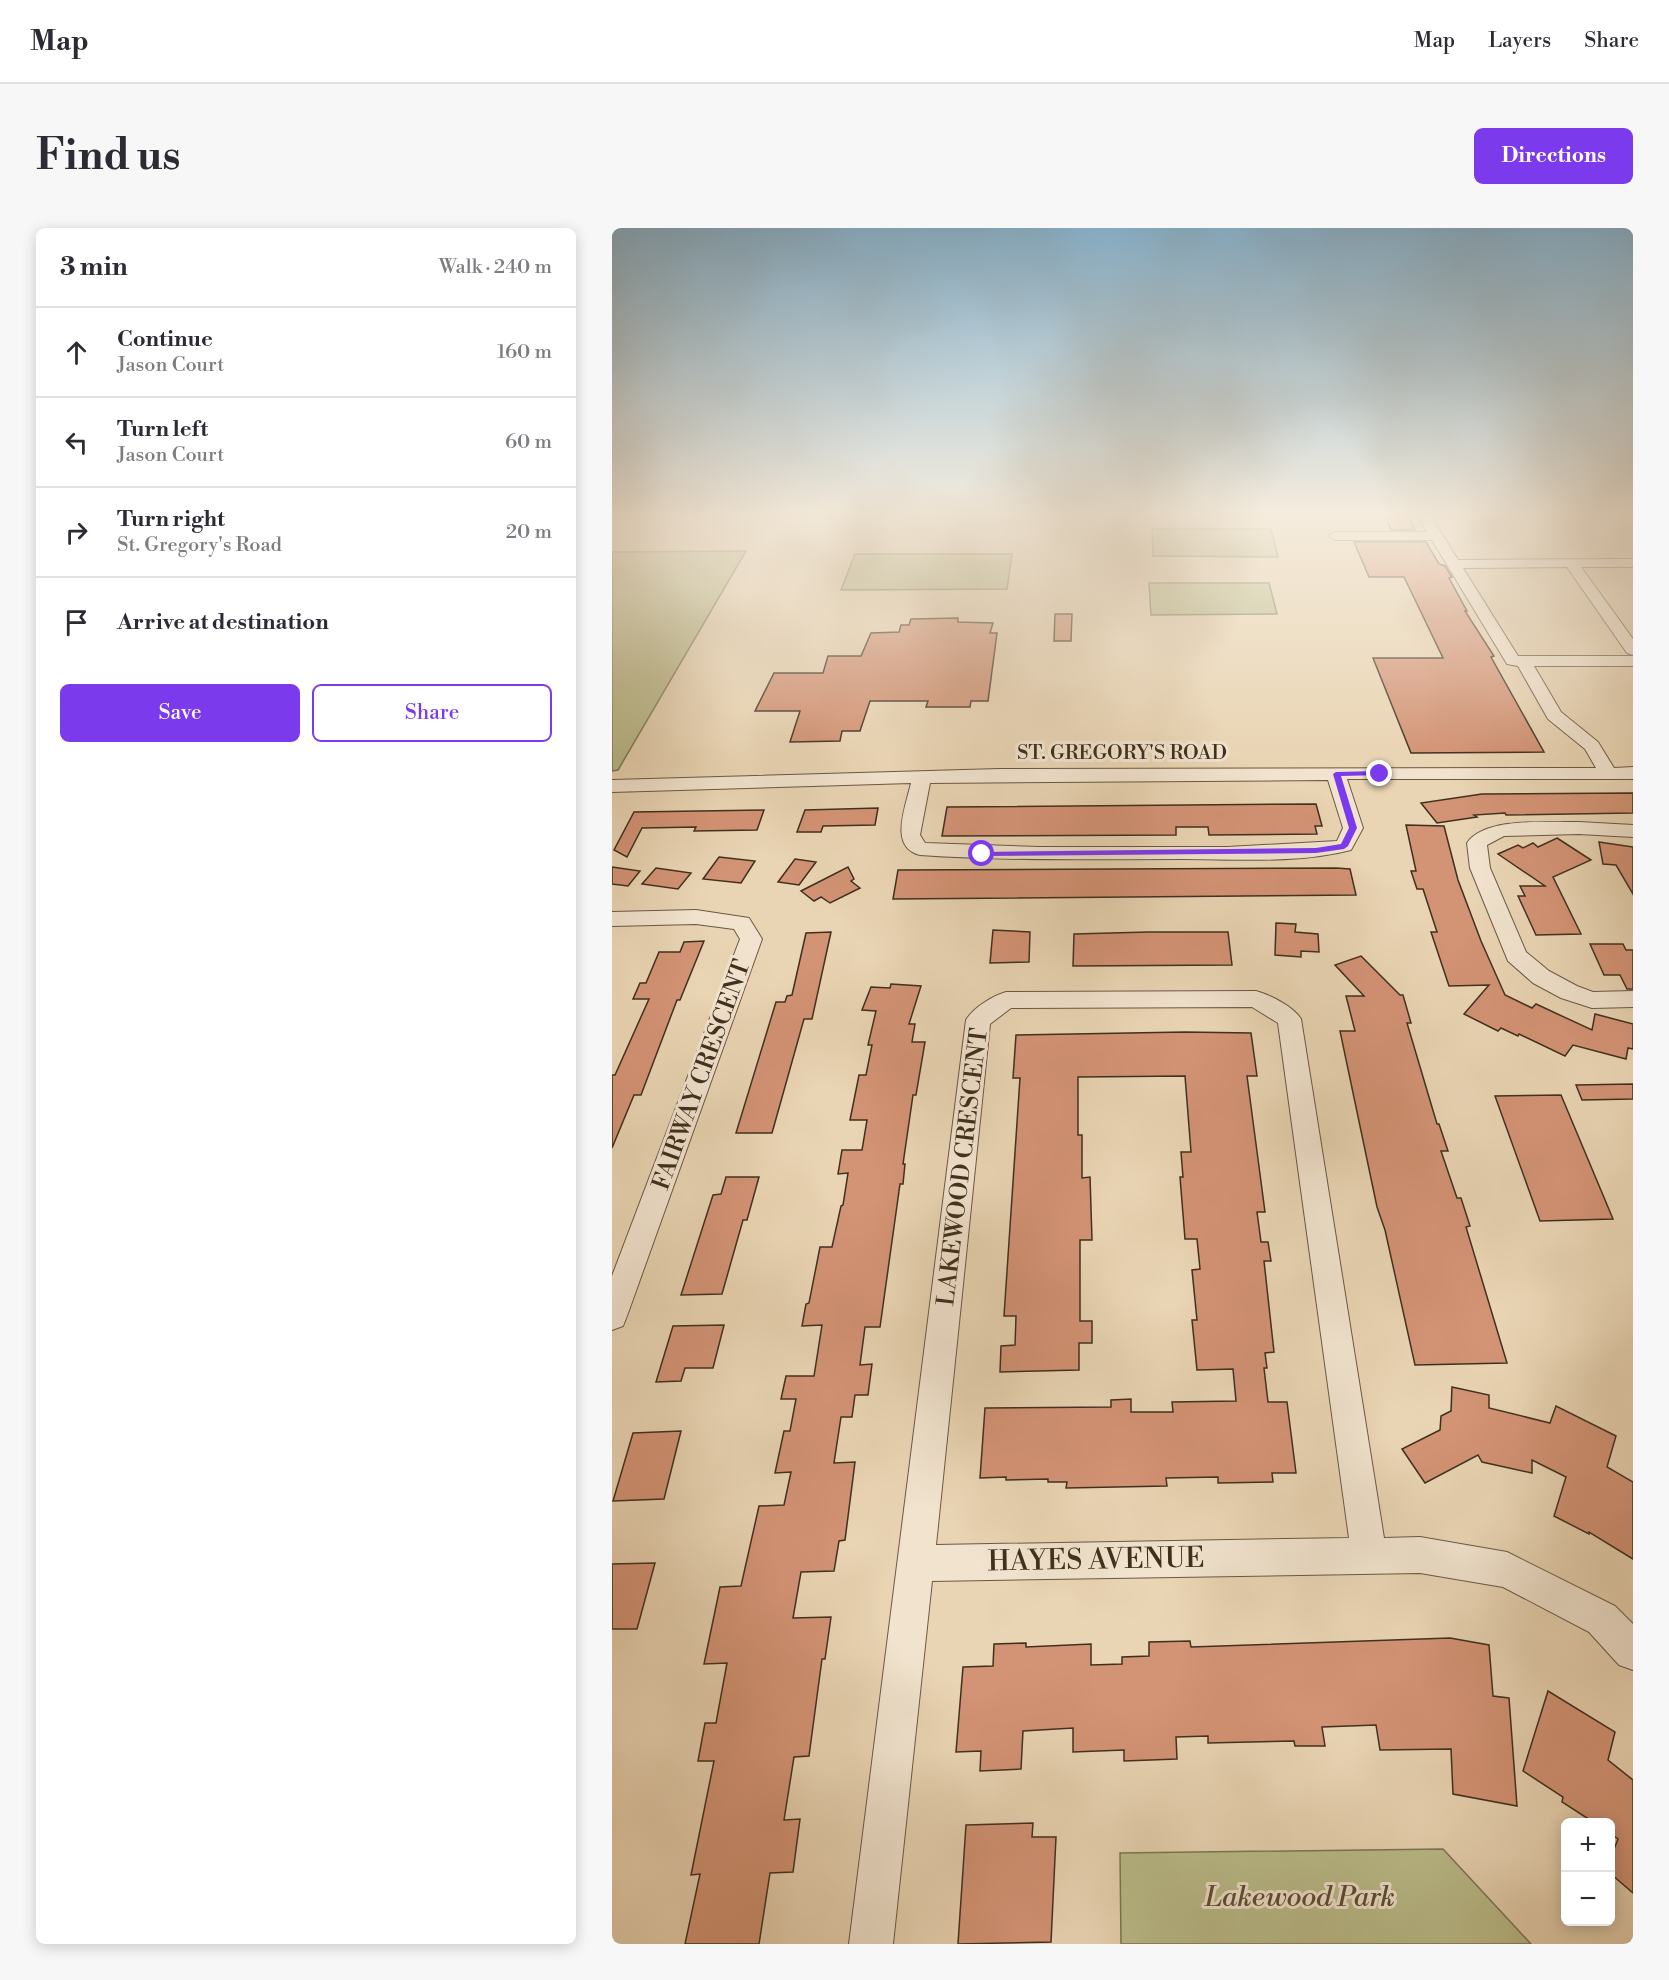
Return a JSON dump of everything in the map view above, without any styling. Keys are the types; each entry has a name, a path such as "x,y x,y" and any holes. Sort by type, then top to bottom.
{"street":[{"path":"1473,596 1512,661 1633,661"},
{"path":"1594,596 1633,651"},
{"path":"1523,661 1554,715 1592,746 1608,773"},
{"name":"ST. GREGORY'S ROAD","path":"612,786 999,775 1633,773"},
{"path":"921,779 910,835 913,843 920,849 982,854 1191,853 1316,850 1344,846 1353,828 1336,774"},
{"path":"1633,831 1580,828 1500,830 1477,843 1480,868 1516,956 1540,977 1569,992 1592,1000 1633,999"},
{"name":"FAIRWAY CRESCENT","path":"612,918 696,917 741,923 752,939 612,1316"},
{"name":"LAKEWOOD CRESCENT","path":"916,1563 978,1020 1006,1000 1256,999 1288,1019 1369,1555"},
{"name":"HAYES AVENUE","path":"916,1563 1420,1555 1508,1570 1602,1619 1633,1651"},
{"path":"871,1944 916,1563"}],"green space":[{"path":"612,596 720,596 618,770 612,771"},
{"path":"1150,596 1272,596 1277,614 1151,615"},
{"name":"Lakewood Park","path":"1443,1849 1531,1944 1121,1944 1120,1853"}],"building":[{"path":"1413,596 1459,596 1467,611 1465,611 1494,656 1491,657 1544,752 1411,753 1373,658 1443,658"},
{"path":"1055,614 1072,614 1071,641 1054,641"},
{"path":"958,618 958,622 993,623 990,633 997,633 988,701 971,701 970,707 926,707 928,701 870,701 860,731 842,731 840,741 790,742 800,711 755,711 774,673 823,673 828,656 861,656 871,633 899,632 901,625 909,625 911,619"},
{"path":"1633,793 1633,813 1506,815 1505,813 1474,815 1477,817 1437,823 1421,803 1482,794"},
{"path":"1316,804 1322,826 1315,826 1317,834 1209,835 1208,827 1176,827 1176,835 942,836 947,807"},
{"path":"878,808 875,825 823,826 821,832 797,832 805,810"},
{"path":"764,810 757,830 694,831 696,827 642,828 627,857 614,850 634,812"},
{"path":"1406,825 1444,826 1458,880 1505,995 1532,1008 1536,1004 1592,1030 1595,1014 1633,1024 1633,1049 1628,1048 1626,1059 1573,1045 1565,1056 1519,1034 1518,1036 1501,1028 1498,1031 1464,1014 1489,985 1449,986 1431,932 1437,932 1423,889 1417,889 1411,871 1416,871"},
{"path":"1557,838 1591,860 1553,877 1581,934 1536,935 1518,896 1525,896 1520,886 1545,886 1498,854 1518,845 1523,848 1533,843 1538,847"},
{"path":"1599,842 1633,847 1633,894 1616,865 1603,864"},
{"path":"719,857 755,861 741,883 703,879"},
{"path":"795,859 816,862 799,885 778,882"},
{"path":"612,867 640,871 628,886 612,884"},
{"path":"848,867 854,879 851,881 860,888 830,903 821,897 814,901 801,891"},
{"path":"656,868 691,873 678,889 642,884"},
{"path":"1350,869 1356,895 893,899 898,870"},
{"path":"1276,923 1296,924 1295,932 1318,934 1319,952 1301,951 1301,957 1275,955"},
{"path":"993,930 1030,932 1029,962 990,963"},
{"path":"831,932 812,1019 804,1019 772,1133 736,1133 776,1002 785,1002 787,996 792,995 806,933"},
{"path":"1228,932 1232,965 1073,966 1074,934"},
{"path":"704,941 680,1000 677,1000 641,1095 634,1095 612,1148 612,1075 615,1075 649,999 633,999 640,983 646,983 659,952 680,952 684,942"},
{"path":"1590,944 1623,944 1626,950 1633,950 1633,989 1627,989 1620,975 1604,975"},
{"path":"1361,956 1400,995 1403,995 1411,1023 1407,1023 1437,1124 1439,1124 1448,1151 1441,1151 1457,1198 1461,1198 1470,1226 1466,1227 1507,1363 1415,1365 1385,1230 1377,1207 1340,1031 1355,1031 1346,996 1364,996 1335,965"},
{"path":"891,984 921,986 909,1024 915,1024 912,1042 925,1042 916,1095 913,1095 903,1164 905,1164 903,1184 900,1184 880,1327 865,1327 860,1365 872,1364 868,1395 855,1395 852,1417 841,1417 834,1463 855,1462 845,1540 839,1541 834,1571 801,1572 793,1618 831,1617 825,1659 822,1659 809,1756 794,1757 784,1820 800,1819 793,1872 770,1873 759,1944 685,1944 700,1874 691,1875 714,1761 698,1761 705,1723 716,1723 727,1663 704,1664 720,1587 741,1586 759,1506 784,1505 791,1472 775,1473 784,1431 790,1431 796,1399 781,1399 786,1376 814,1376 822,1325 802,1326 806,1304 809,1303 820,1247 832,1247 843,1205 848,1173 838,1174 842,1150 862,1150 867,1120 850,1120 859,1075 866,1075 872,1045 868,1045 876,1011 862,1010 871,987 890,988"},
{"path":"1251,1033 1257,1076 1247,1076 1265,1212 1257,1212 1261,1242 1268,1242 1271,1261 1264,1261 1274,1352 1265,1353 1267,1368 1264,1368 1268,1402 1287,1402 1296,1473 1272,1473 1273,1482 1218,1483 1218,1477 1166,1478 1167,1486 1066,1488 1067,1482 1048,1482 1048,1479 980,1478 985,1408 1111,1407 1111,1400 1131,1399 1131,1412 1173,1412 1172,1402 1236,1401 1233,1369 1197,1370 1192,1320 1197,1320 1192,1270 1200,1269 1197,1239 1185,1239 1180,1177 1183,1177 1181,1152 1191,1152 1185,1076 1078,1077 1078,1135 1082,1135 1082,1178 1090,1177 1092,1240 1080,1240 1080,1321 1092,1321 1092,1343 1079,1343 1079,1370 1000,1372 1001,1346 1015,1345 1016,1316 1004,1316 1020,1078 1013,1078 1016,1035"},
{"path":"1633,1084 1633,1099 1582,1100 1576,1085"},
{"path":"1561,1095 1613,1219 1540,1221 1495,1096"},
{"path":"726,1177 759,1177 747,1220 743,1220 722,1294 681,1295 713,1195 721,1194"},
{"path":"724,1325 713,1368 685,1368 681,1381 656,1382 673,1326"},
{"path":"1452,1387 1489,1395 1489,1408 1550,1423 1556,1406 1616,1436 1607,1467 1633,1482 1633,1559 1589,1532 1589,1534 1554,1516 1566,1477 1532,1460 1532,1473 1482,1462 1478,1455 1425,1483 1402,1449 1440,1430 1441,1416 1451,1411"},
{"path":"681,1431 664,1499 613,1501 633,1433"},
{"path":"655,1563 637,1629 612,1629 612,1564"},
{"path":"1450,1638 1489,1645 1493,1696 1509,1698 1517,1806 1453,1794 1451,1749 1380,1750 1376,1725 1322,1727 1325,1746 1295,1746 1294,1741 1208,1743 1208,1736 1176,1737 1177,1759 1124,1761 1124,1750 1073,1752 1073,1728 1023,1731 1021,1769 980,1771 981,1751 956,1752 963,1667 993,1666 994,1644 1026,1643 1026,1647 1091,1644 1091,1665 1122,1664 1122,1657 1149,1656 1149,1642 1190,1641 1191,1647"},
{"path":"1548,1691 1615,1732 1608,1760 1633,1780 1633,1893 1615,1877 1615,1847 1618,1839 1615,1837 1615,1818 1587,1818 1562,1802 1563,1797 1523,1771"},
{"path":"1033,1823 1032,1837 1056,1837 1051,1942 958,1944 966,1825"}],"route":[{"path":"982,854 1191,853 1316,850 1344,846 1353,828 1336,774 1380,774"}]}
